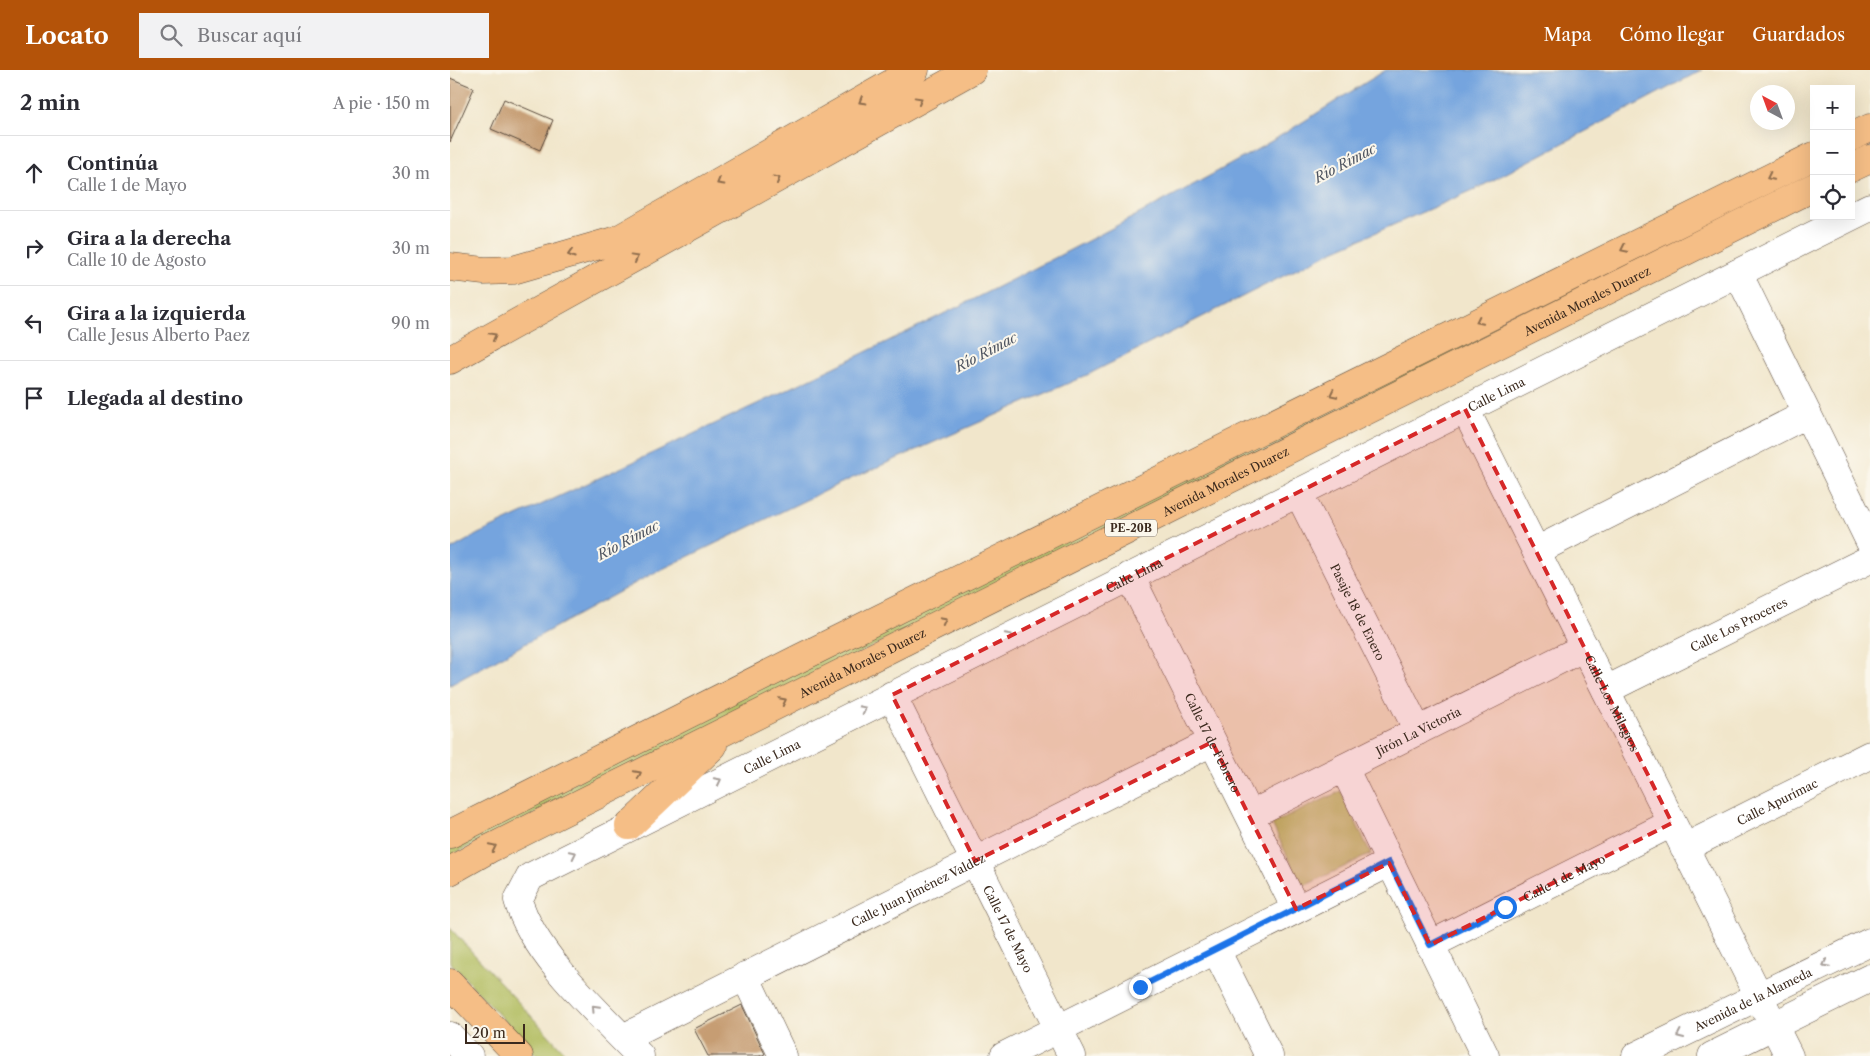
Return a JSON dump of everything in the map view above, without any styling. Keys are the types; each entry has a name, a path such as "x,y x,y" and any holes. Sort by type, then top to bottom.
{"main road":[{"path":"450,267 484,271 513,270 617,240 915,70"},
{"path":"450,360 972,70"},
{"path":"1855,135 1870,128"},
{"name":"PE-20B","path":"450,834 800,658 1810,158"},
{"path":"1855,166 1870,159"},
{"name":"Avenida Morales Duarez","path":"450,870 734,726 1810,189"},
{"path":"629,826 734,726"},
{"path":"450,983 518,1056"}],"street":[{"name":"Calle Lima","path":"631,1047 554,964 528,925 518,900 530,877 892,694 1870,207"},
{"path":"1738,273 1870,542"},
{"name":"Calle Los Milagros","path":"1465,409 1789,1056"},
{"path":"1536,551 1807,414"},
{"name":"Pasaje 18 de Enero","path":"1298,492 1418,731"},
{"name":"Calle Los Proceres","path":"1606,690 1870,559"},
{"name":"Calle 17 de Febrero","path":"1130,576 1296,909"},
{"name":"Jirón La Victoria","path":"1250,815 1585,647"},
{"name":"Calle 17 de Mayo","path":"892,694 1072,1056"},
{"name":"Calle Juan Jiménez Valdez","path":"631,1047 745,976 1212,742"},
{"name":"Calle Apurímac","path":"1684,848 1870,755"},
{"path":"1344,768 1485,1056"},
{"name":"Calle 1 de Mayo","path":"1430,945 1672,823"},
{"path":"1004,1056 1389,862"},
{"name":"Avenida de la Alameda","path":"1636,1056 1759,998 1870,942"},
{"path":"1216,950 1269,1056"},
{"path":"745,976 784,1056"},
{"path":"1712,1056 1870,978"},
{"path":"450,1036 469,1056"}],"highlighted area":[{"path":"1465,409 1672,823 1430,945 1389,863 1296,909 1212,742 975,861 892,695"}],"green space":[{"path":"1810,167 1810,182 450,856 450,849 635,750"},
{"path":"1341,791 1371,854 1302,887 1272,824"},
{"path":"450,928 568,1056 537,1056 450,962"}],"water":[{"name":"Río Rímac","path":"1386,70 1702,70 1480,187 1331,252 1087,375 839,484 650,575 450,685 450,550 478,534 863,353 1054,258 1149,209 1260,148"}],"building":[{"path":"450,78 474,88 450,142"},
{"path":"504,99 553,120 540,150 491,129"},
{"path":"742,1005 765,1054 759,1056 708,1056 694,1029"}],"route":[{"path":"1140,987 1389,862 1430,945 1505,907"}]}
